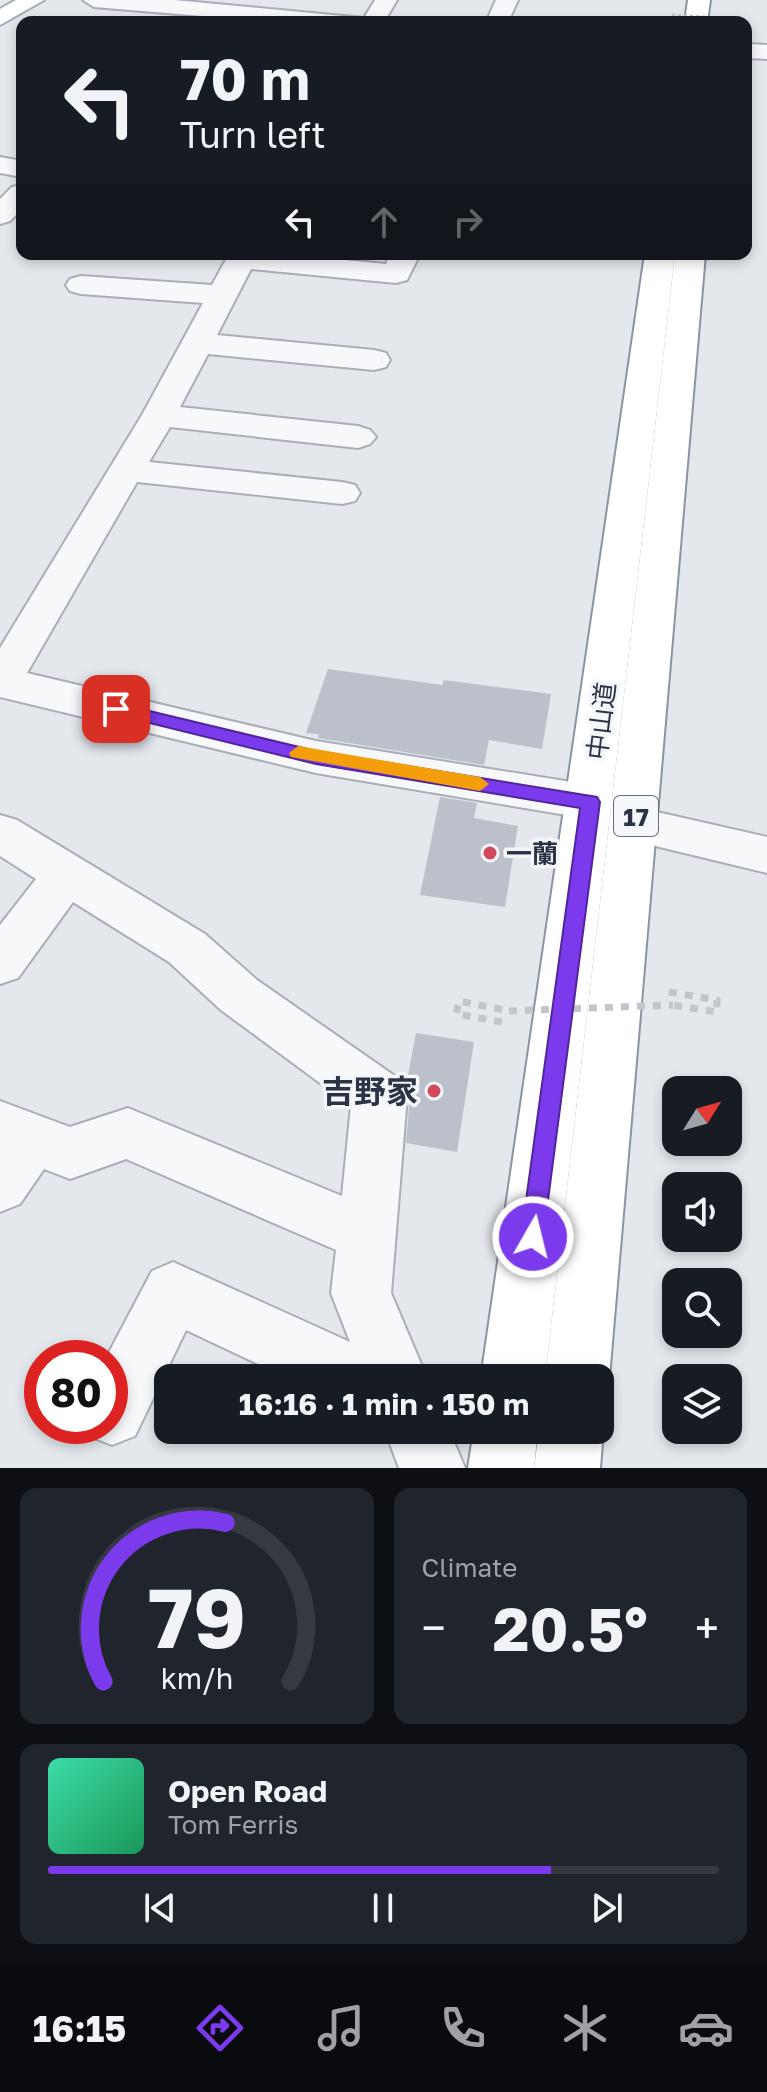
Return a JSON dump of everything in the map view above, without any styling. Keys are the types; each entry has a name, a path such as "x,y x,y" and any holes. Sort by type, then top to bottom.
{"main road":[{"path":"0,18 33,0"},
{"name":"中山道","path":"515,1364 659,260"},
{"name":"中山道","path":"578,1364 689,260"},
{"path":"501,1468 504,1444"},
{"path":"567,1468 570,1444"}],"street":[{"path":"94,0 219,16"},
{"path":"0,215 16,199"},
{"path":"241,260 166,401 0,682 316,757 590,802"},
{"path":"277,260 396,274 402,260"},
{"path":"81,285 222,295"},
{"path":"197,343 374,360"},
{"path":"166,401 355,422"},
{"path":"126,470 342,493"},
{"path":"635,825 767,855"},
{"path":"0,833 187,948 239,995 380,1096 361,1293 389,1364"},
{"path":"0,963 67,874"},
{"path":"0,1185 16,1133 70,1153 128,1133 366,1234"},
{"path":"128,1381 173,1292 327,1364"},
{"path":"423,1444 432,1468"}],"path":[{"path":"672,15 687,16"},
{"path":"502,1022 456,1014 459,1001 509,1011 673,1005 717,1012 717,1000 669,992"}],"building":[{"path":"328,669 442,685 444,680 551,694 542,749 489,740 484,765 318,738 319,734 306,733"},
{"path":"440,797 477,803 474,818 518,826 505,907 420,895"},
{"path":"416,1033 474,1042 457,1152 406,1143 410,1096 406,1086"}],"slow traffic":[{"path":"298,753 480,784"}],"place":[{"name":"一蘭","path":"490,853"},
{"name":"吉野家","path":"434,1091"}],"route":[{"path":"116,709 316,757 590,802 533,1237"}]}
